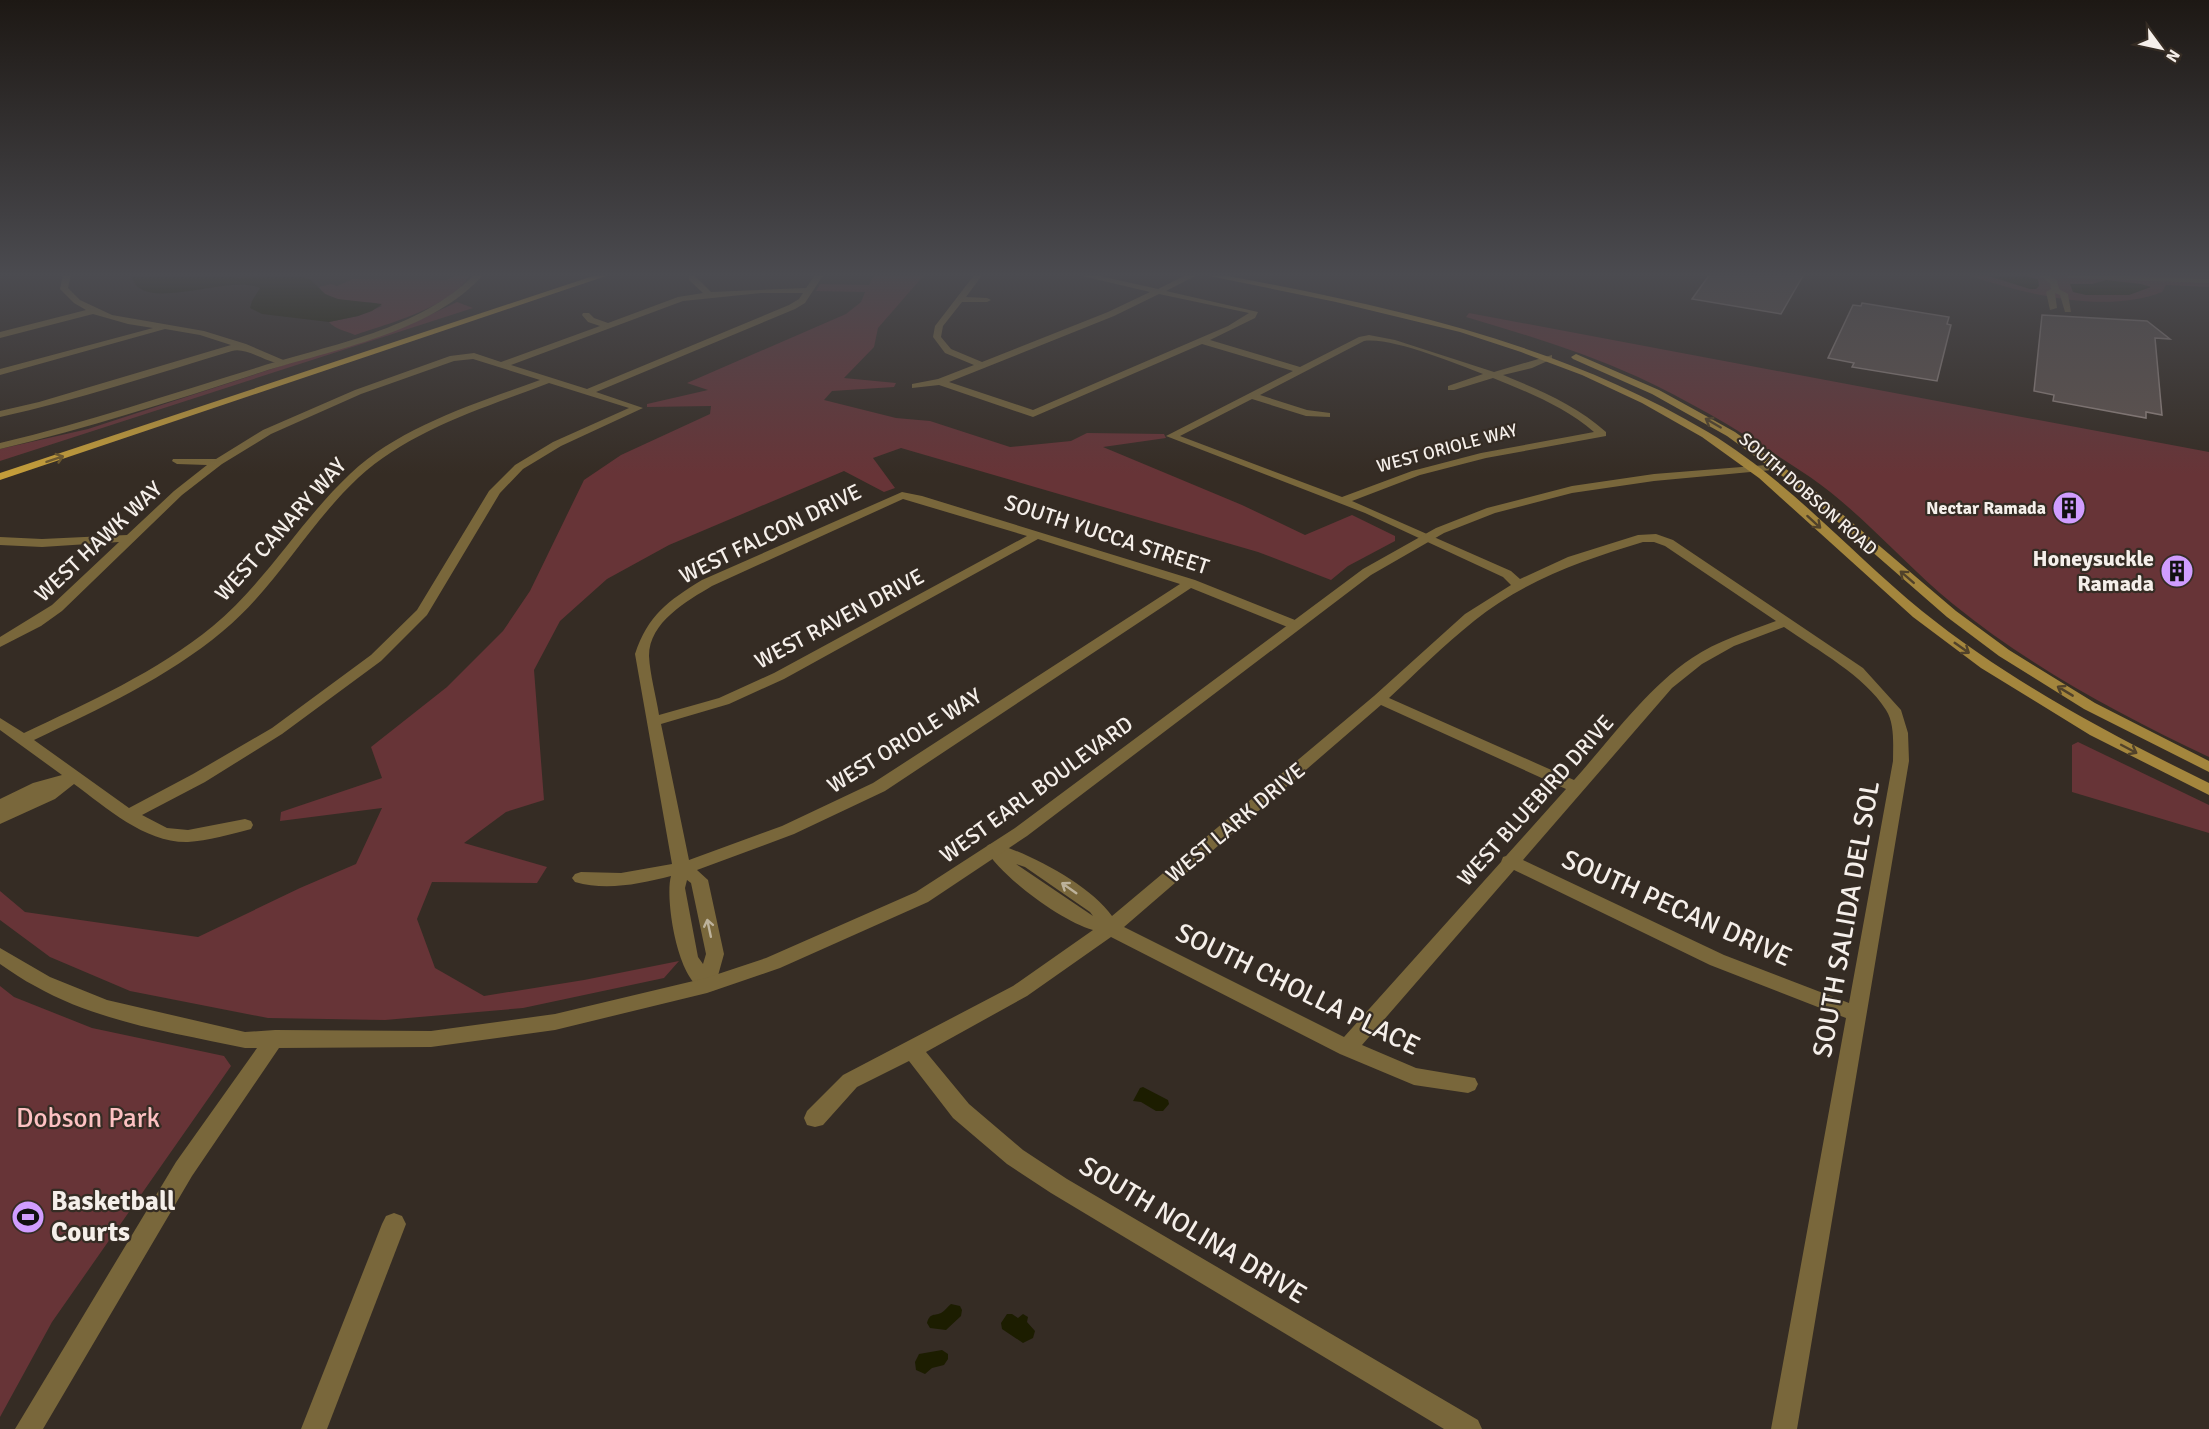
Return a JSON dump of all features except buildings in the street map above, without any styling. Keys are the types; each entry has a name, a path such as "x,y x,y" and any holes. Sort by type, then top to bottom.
{"main road":[{"path":"0,466 383,341"},
{"path":"0,477 410,341"},
{"name":"SOUTH DOBSON ROAD","path":"1503,341 1558,353 1672,400 1739,438 1779,467 1978,635 2073,695 2209,767"},
{"name":"SOUTH DOBSON ROAD","path":"1558,353 1708,436 1754,469 1890,590 1957,644 2052,707 2209,790"}],"street":[{"path":"0,372 114,341"},
{"path":"223,341 283,362"},
{"path":"0,446 94,422 346,341"},
{"path":"501,365 565,341"},
{"path":"587,392 712,341"},
{"path":"940,341 948,351 982,365"},
{"path":"915,386 940,382 1043,341"},
{"path":"940,382 1023,413 1033,414 1202,341 1301,370"},
{"path":"1363,341 1171,436 1341,501 1358,516 1421,540 1497,579 1519,585"},
{"path":"1380,341 1433,354 1493,374 1506,374 1539,363 1558,353"},
{"path":"0,414 41,405 238,346"},
{"name":"WEST HAWK WAY","path":"0,643 57,608 178,493 218,462 267,432 317,408 421,369 464,356 474,356 501,365"},
{"path":"128,815 199,778 268,737 376,658 422,612 495,491 519,467 557,444 638,408 501,365"},
{"path":"1452,388 1493,374"},
{"name":"WEST ORIOLE WAY","path":"1341,501 1416,473 1485,455 1602,434 1597,428 1564,408 1493,374"},
{"name":"WEST CANARY WAY","path":"21,740 101,702 151,674 223,625 243,606 341,489 373,461 416,434 548,380"},
{"path":"1251,395 1306,412 1326,415"},
{"name":"WEST HAWK WAY","path":"177,462 218,462"},
{"name":"WEST EARL BOULEVARD","path":"0,955 43,982 104,1007 245,1040 275,1038 431,1039 555,1022 707,985 773,963 922,897 1021,832 1367,572 1421,540 1486,512 1561,492 1653,476 1779,467"},
{"name":"SOUTH YUCCA STREET","path":"902,495 1190,584 1295,625"},
{"name":"WEST FALCON DRIVE","path":"653,722 642,654 647,638 660,616 682,598 707,583 902,495"},
{"name":"WEST RAVEN DRIVE","path":"653,722 724,701 779,676 1037,535"},
{"path":"0,541 42,543 130,538"},
{"name":"WEST LARK DRIVE","path":"815,1118 850,1081 1020,991 1110,928 1379,699 1470,617 1519,585 1572,560 1642,538 1656,538"},
{"name":"SOUTH SALIDA DEL SOL","path":"1656,538 1669,543 1858,671 1894,710 1900,733 1901,761 1784,1429"},
{"name":"WEST ORIOLE WAY","path":"581,878 624,880 682,868 788,831 879,787 1190,584"},
{"name":"WEST BLUEBIRD DRIVE","path":"1347,1048 1509,861 1667,685 1697,661 1729,643 1786,622"},
{"path":"1379,699 1577,787"},
{"path":"653,722 682,868 676,888 689,959 707,985"},
{"path":"0,723 128,815 165,833 188,836 245,825"},
{"path":"0,806 39,787 75,776"},
{"path":"0,818 49,795 75,776"},
{"name":"SOUTH CHOLLA PLACE","path":"994,849 1012,871 1082,920 1110,928 1347,1048 1414,1076 1468,1084"},
{"name":"SOUTH PECAN DRIVE","path":"1509,861 1717,960 1857,1014"},
{"path":"682,868 699,880 715,954 707,985"},
{"path":"28,1429 177,1179 275,1038"},
{"name":"SOUTH NOLINA DRIVE","path":"912,1050 961,1111 1015,1157 1059,1186 1469,1429"},
{"path":"314,1429 394,1224"}],"green space":[{"path":"359,341 372,341 0,461 0,449 88,429"},
{"path":"785,341 875,341 874,347 844,378 896,383 894,387 832,391 824,400 896,418 930,421 1010,447 1071,441 1087,433 1164,434 1166,438 1103,447 1242,505 1305,535 1352,515 1395,536 1395,541 1348,566 1331,580 1258,552 901,448 873,458 895,488 884,492 844,471 669,545 607,579 560,621 534,670 544,800 506,812 464,843 547,867 537,883 432,882 417,919 435,968 484,996 584,980 679,961 664,978 523,1008 385,1020 268,1018 130,991 50,957 0,920 0,891 25,912 198,937 356,864 382,808 280,821 281,812 382,778 371,747 447,687 503,631 530,591 584,480 621,455 710,414 711,406 647,407 647,404 708,390 687,383"},
{"path":"1543,341 1616,341 2209,452 2209,757 2076,688 1982,627 1935,589 1847,506 1789,463 1682,399 1596,359"},
{"path":"2078,742 2209,805 2209,833 2072,792 2072,745"},
{"name":"Dobson Park","path":"0,986 14,997 92,1028 224,1056 231,1066 52,1322 0,1417"}],"shaded area":[{"path":"1143,1087 1168,1100 1169,1104 1163,1111 1156,1111 1141,1102 1133,1101 1140,1088"},
{"path":"951,1304 960,1306 961,1316 946,1330 930,1328 927,1323 929,1318 942,1312"},
{"path":"1007,1314 1018,1318 1023,1314 1028,1317 1027,1322 1035,1331 1033,1338 1023,1343 1002,1329 1001,1323"},
{"path":"942,1350 948,1354 944,1365 932,1368 925,1374 916,1370 915,1362 919,1354"}],"place":[{"name":"Nectar Ramada","path":"2069,508"},
{"name":"Honeysuckle Ramada","path":"2177,571"},
{"name":"Basketball Courts","path":"28,1217"}]}
